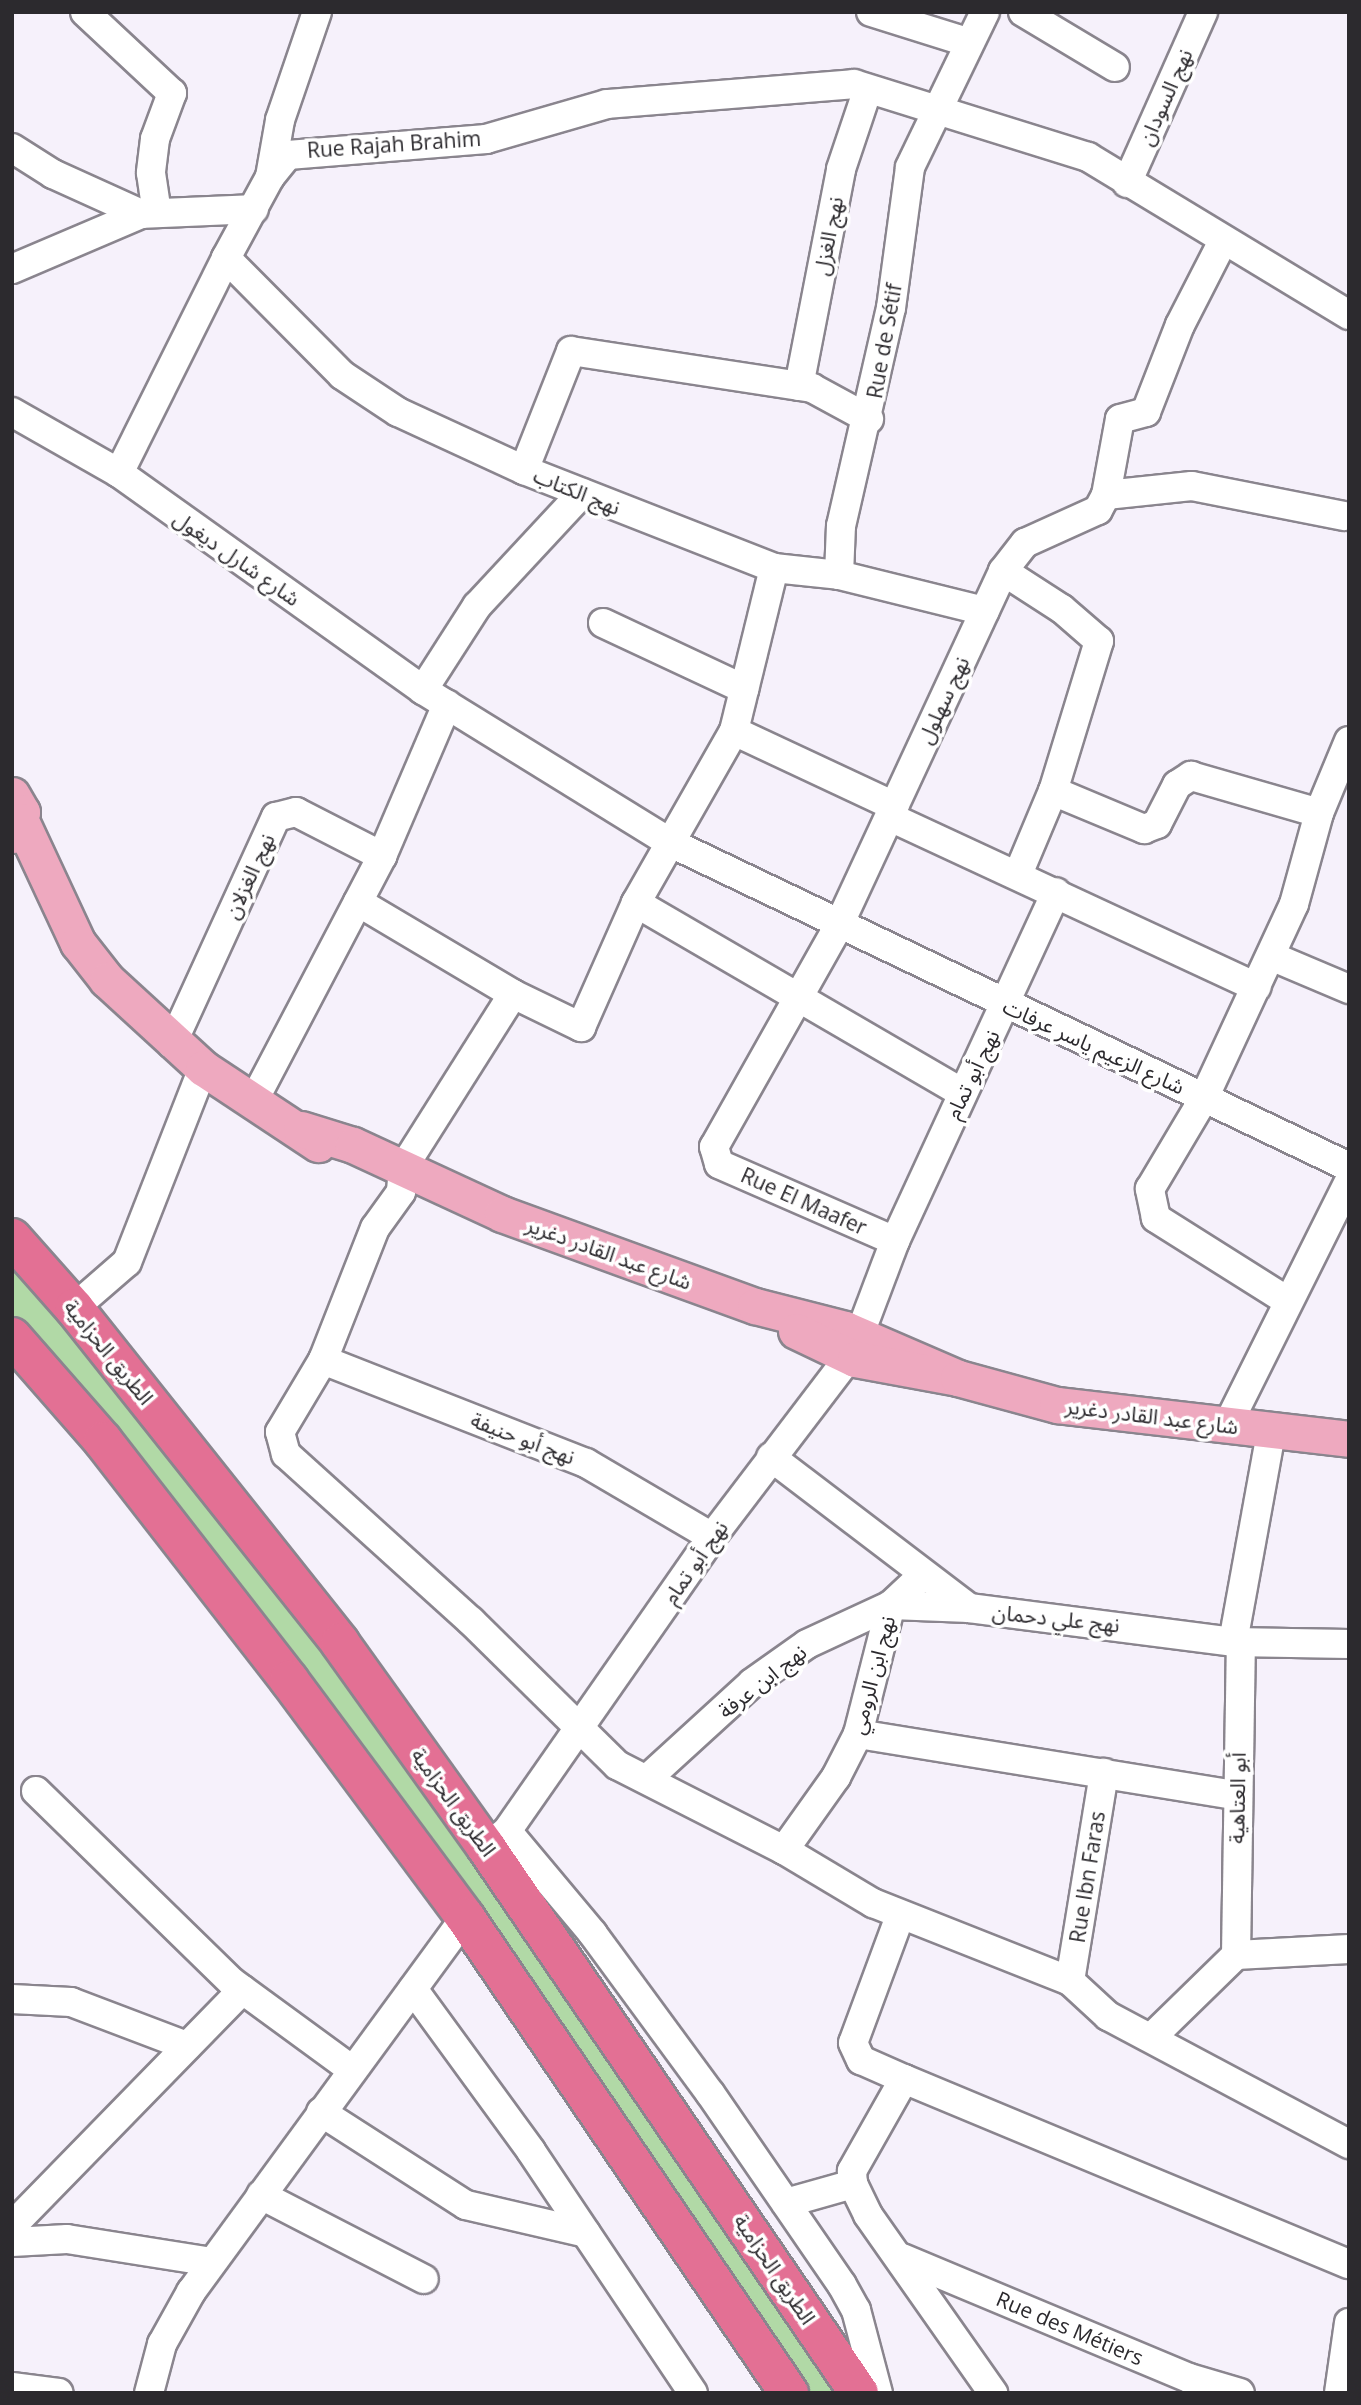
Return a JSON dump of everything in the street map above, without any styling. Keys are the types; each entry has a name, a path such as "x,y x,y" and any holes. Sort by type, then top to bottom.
{"highway":[{"name":"الطريق الحزامية","path":"12,1238 74,1308 497,1839 859,2393"},
{"path":"12,1337 103,1441 289,1680 465,1917 789,2393"}],"main road":[{"name":"شارع عبد القادر دغرير","path":"15,817 62,914 107,980 172,1044 253,1101 301,1129 394,1176 755,1306 847,1343 958,1378 1057,1405 1349,1440"},
{"name":"شارع عبد القادر دغرير","path":"12,865 62,914"}],"street":[{"path":"85,12 172,93 155,139 149,213"},
{"path":"270,177 280,120 317,12"},
{"path":"871,12 967,42"},
{"name":"Rue de Sétif","path":"839,575 841,526 869,419 910,167 967,42 985,12"},
{"path":"1023,12 1115,67"},
{"name":"نهج السودان","path":"1127,183 1203,12"},
{"name":"Rue Rajah Brahim","path":"119,473 226,258 270,177 294,152 486,139 607,104 783,86 868,89 1088,157 1349,315"},
{"name":"نهج الغزل","path":"799,386 841,169 868,89"},
{"path":"12,148 53,174 149,213"},
{"path":"12,269 149,213 254,209"},
{"path":"1099,506 1120,419 1146,412 1180,326 1223,241"},
{"name":"نهج الكتاب","path":"226,258 342,375 398,412 524,470 774,568 839,575 985,611"},
{"path":"524,470 571,351 799,386 869,419"},
{"name":"شارع شارل ديغول","path":"16,410 119,473 423,690 671,843"},
{"name":"نهج سهلول","path":"715,1159 713,1147 794,998 838,927 1003,571 1024,543 1099,506 1192,486 1348,514"},
{"path":"423,690 477,606 583,493"},
{"path":"358,902 513,994 581,1027 636,903 734,731 774,568"},
{"path":"1003,571 1062,609 1100,642 1054,791 1019,872"},
{"path":"603,623 744,689"},
{"path":"253,1101 382,856 447,704"},
{"path":"734,731 892,812 1257,987"},
{"path":"1286,1300 1151,1210 1150,1189 1204,1098 1271,956 1294,904 1318,813 1349,741"},
{"path":"1054,791 1144,829 1157,824 1177,785 1191,776 1318,813"},
{"name":"نهج الغزلان","path":"172,1044 276,817 296,812 382,856"},
{"name":"شارع الزعيم ياسر عرفات","path":"671,843 838,927 1349,1167"},
{"name":"نهج أبو تمام","path":"497,1839 579,1729 712,1537 815,1396 847,1343 1056,891"},
{"path":"636,903 962,1094"},
{"path":"1271,956 1349,989"},
{"path":"513,994 394,1176 323,1360 280,1432 286,1454 471,1621 579,1729 597,1752 784,1850 900,1916 1070,1981 1108,2016 1153,2036 1349,2144"},
{"path":"74,1308 127,1262 203,1068"},
{"name":"Rue El Maafer","path":"715,1159 895,1241"},
{"path":"1228,1424 1286,1300 1349,1181"},
{"name":"نهج أبو حنيفة","path":"323,1360 586,1463 712,1537"},
{"name":"أبو العتاهية","path":"1236,1955 1237,1642 1270,1432"},
{"name":"نهج علي دحمان","path":"771,1457 922,1576 970,1608 1237,1642 1349,1644"},
{"path":"891,1605 922,1576"},
{"path":"891,1605 970,1608"},
{"name":"نهج ابن الرومي","path":"784,1850 836,1777 858,1734 891,1605"},
{"name":"نهج ابن عرفة","path":"647,1779 752,1683 807,1644 891,1605"},
{"path":"858,1734 1235,1794"},
{"name":"Rue Ibn Faras","path":"1070,1981 1104,1773"},
{"path":"36,1791 242,1990 351,2069"},
{"path":"497,1839 601,1944 786,2203 856,2310 878,2393"},
{"path":"900,1916 853,2043 861,2060 1349,2264"},
{"path":"149,2393 162,2344 212,2262 465,1917"},
{"path":"1153,2036 1236,1955 1349,1949"},
{"path":"413,1989 586,2233 693,2393"},
{"path":"12,2226 242,1990"},
{"path":"12,1999 83,2006 187,2046"},
{"path":"904,2079 852,2171 853,2184 868,2215 902,2258 993,2393"},
{"path":"321,2112 466,2205 586,2233"},
{"path":"786,2203 853,2184"},
{"path":"261,2195 424,2280"},
{"path":"12,2242 67,2239 212,2262"},
{"name":"Rue des Métiers","path":"902,2258 1189,2378 1240,2393"},
{"path":"1339,2393 1349,2323"},
{"path":"12,2387 59,2393"}],"green space":[{"path":"12,1261 326,1649 840,2393 808,2393 451,1872 114,1432 12,1318"}]}
